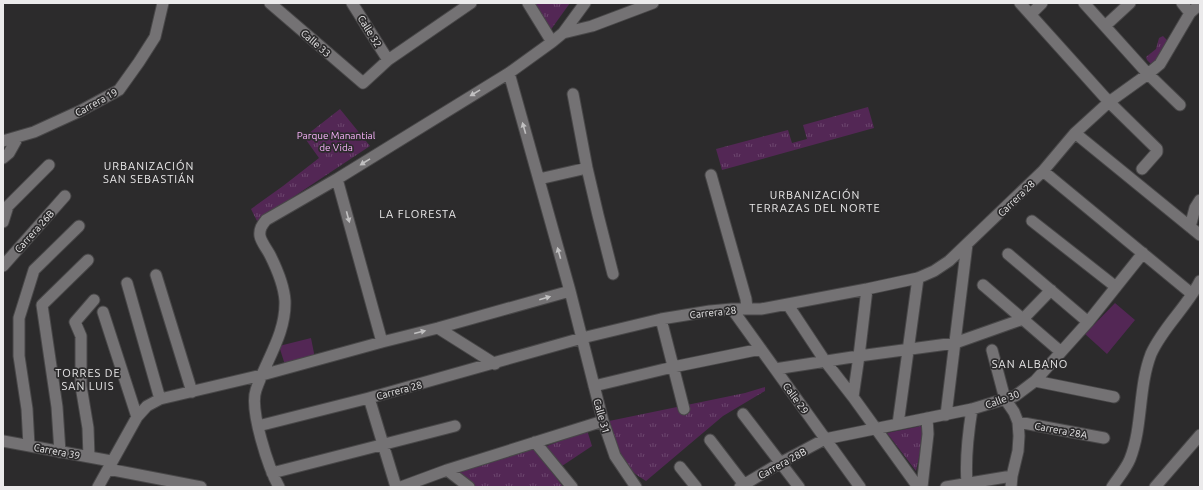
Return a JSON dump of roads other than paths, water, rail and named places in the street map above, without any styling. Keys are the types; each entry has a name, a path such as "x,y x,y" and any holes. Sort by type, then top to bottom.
{"street":[{"name":"Carrera 19","path":"3,141 34,132 80,111 119,90 155,37 163,3"},
{"name":"Calle 33","path":"270,3 363,83 388,60"},
{"name":"Calle 32","path":"352,3 388,60"},
{"path":"388,60 472,3"},
{"path":"528,3 552,42"},
{"path":"279,487 272,472 254,408 255,392 278,339 284,317 285,301 283,287 260,236 260,228 266,220 338,179 509,73 563,33 585,3"},
{"path":"563,33 592,26 653,3"},
{"path":"1020,3 1109,102 1157,148 1157,152 1142,169"},
{"path":"1031,14 1042,3"},
{"path":"1084,3 1148,74 1180,105"},
{"path":"1105,26 1130,3"},
{"path":"1182,3 1190,13"},
{"name":"Carrera 28","path":"258,426 495,364 582,338 661,319 710,311 761,309 788,305 918,278 934,271 949,261 1043,171 1075,133 1109,102 1160,64 1190,13 1200,4"},
{"name":"Calle 31","path":"509,73 570,290 603,421 615,456 636,487"},
{"path":"573,94 587,168 613,274"},
{"path":"1075,133 1200,235"},
{"path":"3,158 18,137"},
{"path":"3,222 8,206 49,165"},
{"path":"538,179 587,168"},
{"path":"1043,171 1192,294"},
{"path":"711,175 746,299 747,309"},
{"path":"338,179 382,342"},
{"name":"Carrera 26B","path":"3,266 65,196"},
{"path":"1190,227 1195,208 1200,200"},
{"path":"1032,221 1116,288"},
{"path":"28,446 27,409 20,356 19,318 34,270 79,226"},
{"path":"946,415 967,244"},
{"name":"Calle 30","path":"826,439 946,415 1016,396 1035,381 1088,322 1143,253"},
{"path":"1008,254 1088,322"},
{"path":"60,452 57,407 42,305 88,260"},
{"path":"156,275 192,392"},
{"path":"898,424 918,278"},
{"path":"1112,487 1122,474 1130,459 1136,440 1146,372 1152,354 1162,334 1192,294 1200,280"},
{"path":"127,283 160,400"},
{"path":"983,285 1061,352"},
{"path":"853,397 867,289"},
{"path":"98,487 137,417 147,406 160,400 262,375 438,328 570,290"},
{"path":"775,369 955,343 1023,319 1051,290"},
{"path":"89,457 88,428 81,386 81,336 75,322 94,300"},
{"path":"788,305 825,361 876,428 918,487"},
{"name":"Calle 29","path":"732,309 860,487"},
{"path":"103,312 137,417"},
{"path":"661,319 684,409"},
{"path":"438,328 495,364"},
{"path":"594,386 673,367 761,349"},
{"path":"946,487 967,483 1011,481 1020,436 1018,422 1014,412 1005,399 992,350"},
{"path":"1035,381 1114,398"},
{"path":"369,398 396,487"},
{"path":"967,483 966,464 972,409"},
{"path":"743,414 799,487"},
{"path":"922,487 928,434 927,418"},
{"path":"401,487 447,470 603,421"},
{"name":"Carrera 28A","path":"1018,422 1104,438"},
{"path":"272,472 455,426"},
{"path":"1155,487 1200,435"},
{"name":"Carrera 28B","path":"743,486 780,463 826,439"},
{"path":"710,440 743,486"},
{"name":"Carrera 39","path":"3,441 89,457 110,465 201,487"},
{"path":"535,442 572,487"},
{"path":"680,467 696,487"},
{"path":"447,470 469,487"}],"district":[{"name":"URBANIZACIÓN SAN SEBASTIÁN","path":"149,172"},
{"name":"URBANIZACIÓN TERRAZAS DEL NORTE","path":"815,201"},
{"name":"LA FLORESTA","path":"418,214"},
{"name":"SAN ALBANO","path":"1030,364"},
{"name":"TORRES DE SAN LUIS","path":"88,379"}],"park label":[{"name":"Parque Manantial de Vida","path":"336,140"}]}
